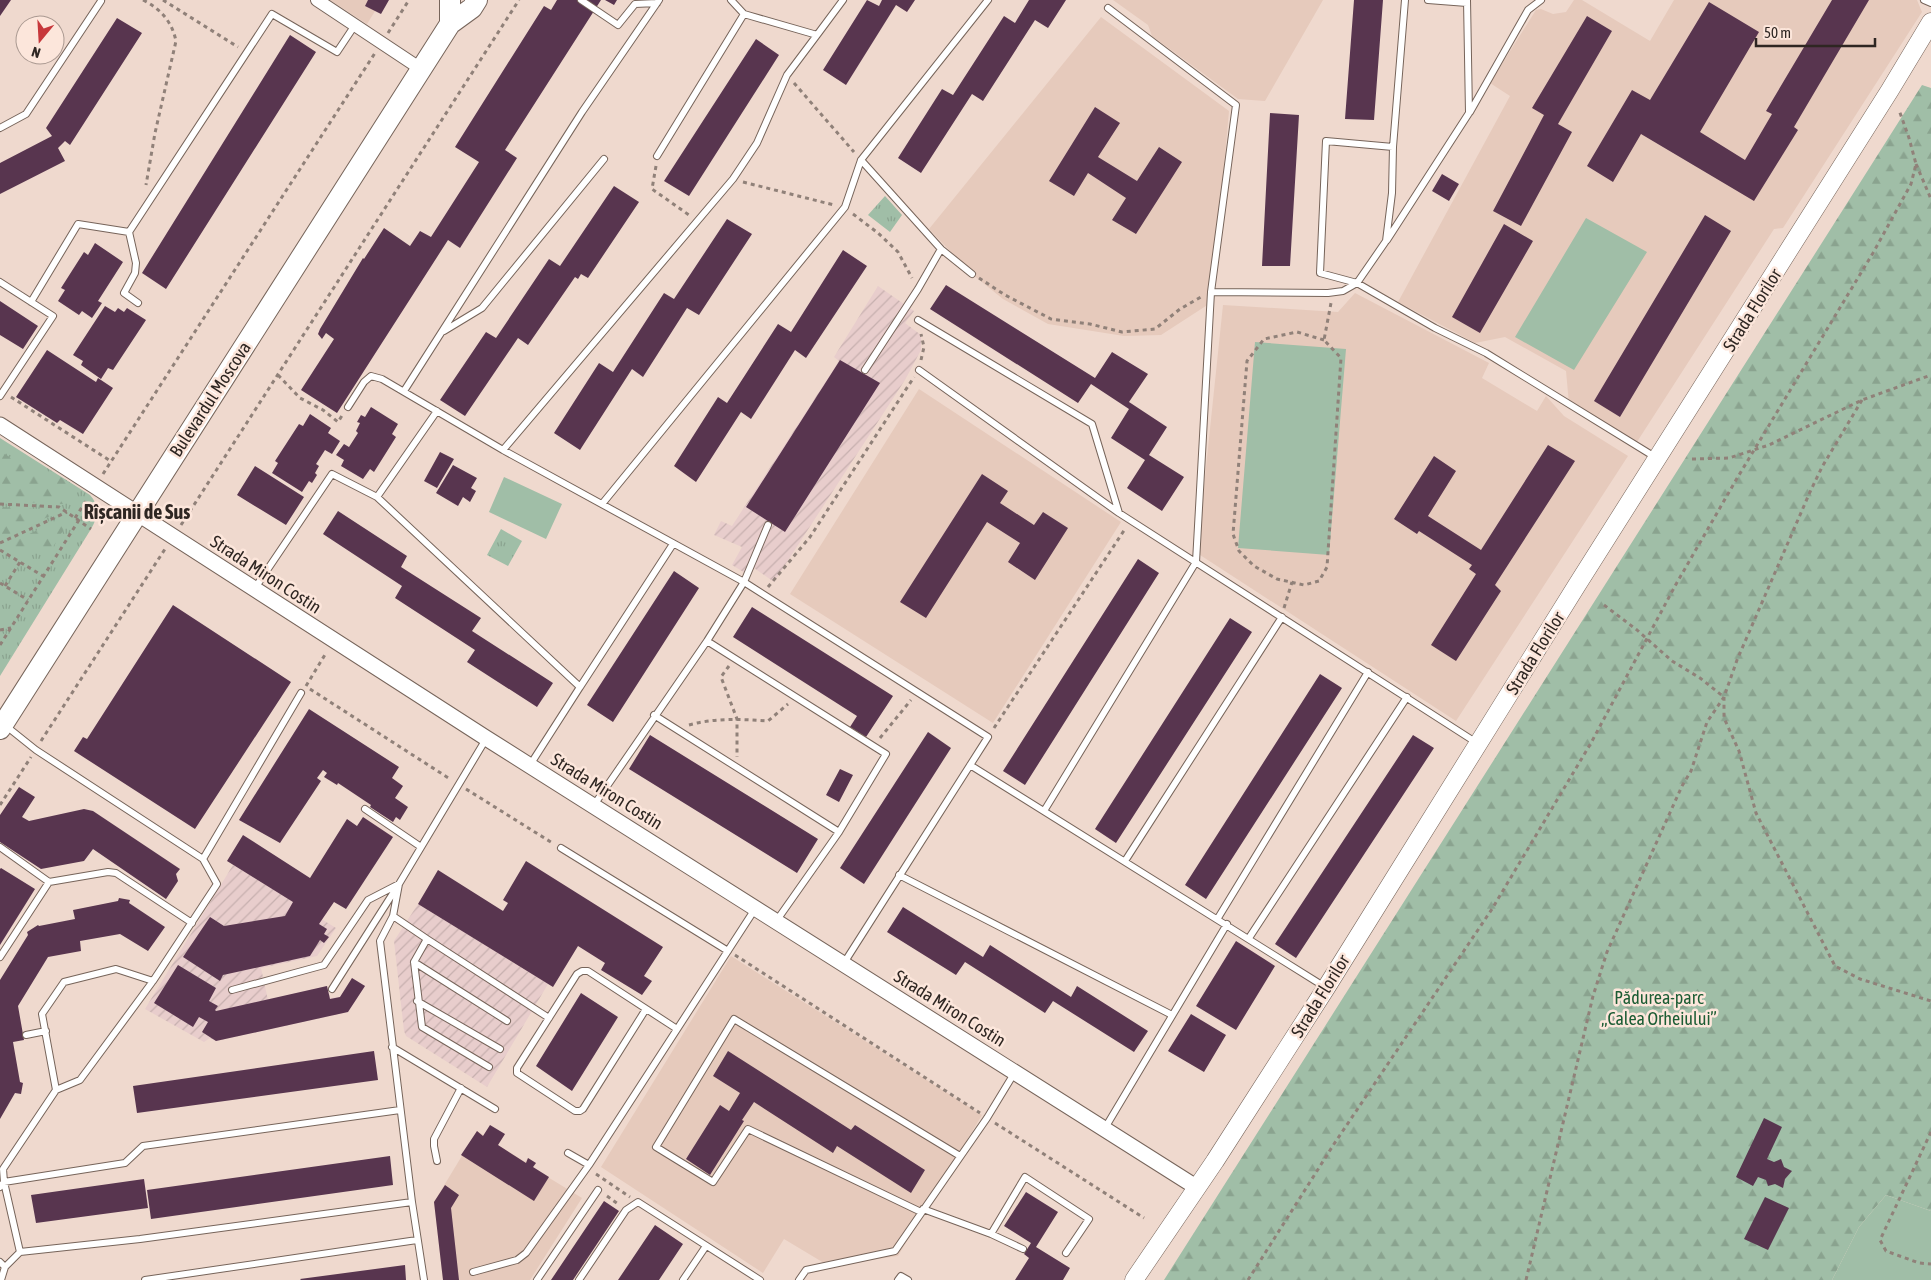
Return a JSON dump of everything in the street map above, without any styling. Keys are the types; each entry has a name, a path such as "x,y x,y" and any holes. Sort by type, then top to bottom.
{"main road":[{"path":"450,0 450,24"},
{"name":"Bulevardul Moscova","path":"1,724 450,24 472,8 477,0"},
{"name":"Strada Florilor","path":"1134,1280 1215,1161 1326,988 1931,22"}],"street":[{"path":"317,0 421,69"},
{"name":"Strada Miron Costin","path":"0,425 486,738 777,920 1196,1187"}],"lane":[{"path":"581,0 618,25 634,4 658,2"},
{"path":"732,0 744,14 817,35"},
{"path":"503,450 733,179 757,143 787,76 843,0"},
{"path":"602,504 845,207 861,160 988,0"},
{"path":"1386,241 1392,193 1393,147 1405,0"},
{"path":"1428,0 1467,1 1469,113"},
{"path":"1212,292 1333,292 1343,291 1357,283 1469,113 1528,10 1541,0"},
{"path":"1924,0 1931,4"},
{"path":"0,128 26,114 101,1"},
{"path":"404,391 582,112 658,2"},
{"path":"1044,811 1196,562 1212,292 1236,105 1108,8"},
{"path":"138,303 124,293 135,272 136,263 129,232 272,14 337,52 354,25"},
{"path":"658,156 744,14"},
{"path":"1393,147 1326,141 1320,273 1357,283 1435,328 1486,353 1658,459"},
{"path":"441,332 482,308 604,159"},
{"path":"861,160 941,249 972,274"},
{"path":"31,302 78,224 129,232"},
{"path":"865,370 918,289 941,249"},
{"path":"0,282 53,316 2,394"},
{"path":"918,320 1092,424 1119,513"},
{"path":"919,370 1119,513 1282,616 1478,744"},
{"path":"348,407 364,382 371,376 382,379 503,450 763,593 988,736 844,963"},
{"path":"376,497 436,411"},
{"path":"255,588 332,474 376,497 580,688"},
{"path":"594,805 654,715 707,641 744,582 768,525"},
{"path":"530,765 673,544"},
{"path":"1125,861 1282,616"},
{"path":"707,641 886,754 839,832 777,920"},
{"path":"1218,918 1368,672"},
{"path":"203,859 304,689"},
{"path":"1249,938 1407,697"},
{"path":"654,715 839,832"},
{"path":"1,724 36,750 203,859 217,884 153,981 80,1080 56,1090 2,1169 2,1185 20,1252"},
{"path":"332,989 399,884 486,738"},
{"path":"970,765 1218,918 1326,988"},
{"path":"365,809 421,847"},
{"path":"0,847 49,882 108,872 116,873 192,923"},
{"path":"561,848 728,951"},
{"path":"899,876 1172,1015"},
{"path":"0,957 49,882"},
{"path":"399,884 393,916 380,941 400,1110 424,1280"},
{"path":"232,990 324,965 368,900 399,884"},
{"path":"473,1272 517,1260 526,1253 593,1159 756,908"},
{"path":"393,916 549,1018"},
{"path":"1104,1128 1226,924"},
{"path":"427,939 414,962 417,1001 422,1027 489,1067"},
{"path":"414,962 507,1021"},
{"path":"56,1090 42,1014 64,982 116,970 153,981"},
{"path":"646,1009 580,1111 575,1111 517,1073 517,1068 577,974 582,971 588,971 677,1029"},
{"path":"417,1001 500,1049"},
{"path":"960,1156 734,1019 656,1146 713,1182 748,1129 922,1210 991,1234 1023,1249"},
{"path":"26,1035 46,1031"},
{"path":"392,1047 495,1108"},
{"path":"799,1280 806,1270 895,1251 987,1118 1015,1072"},
{"path":"437,1161 434,1138 461,1088"},
{"path":"2,1185 125,1163 143,1146 400,1110"},
{"path":"568,1153 589,1165"},
{"path":"991,1234 1025,1177 1089,1218 1066,1253"},
{"path":"537,1280 598,1190"},
{"path":"1,1280 5,1267 20,1252 140,1239 412,1202"},
{"path":"579,1280 626,1210 638,1202 760,1280"},
{"path":"145,1280 417,1240"},
{"path":"683,1280 706,1246"},
{"path":"0,1262 5,1267"},
{"path":"898,1280 901,1276 908,1280"}],"path":[{"path":"142,213 154,133 176,41 174,29 167,19 143,0"},
{"path":"163,0 247,52"},
{"path":"2,394 112,462 409,0"},
{"path":"0,805 519,0"},
{"path":"787,76 861,160"},
{"path":"1898,110 1909,138 1916,164 1931,199"},
{"path":"658,156 652,189 697,221"},
{"path":"1248,1280 1334,1144 1492,909 1591,743 1675,586 1753,451 1873,253 1911,184 1916,164"},
{"path":"733,179 845,207 878,233 898,252 918,289"},
{"path":"972,274 1051,319 1090,324 1122,332 1154,329 1180,309 1212,292"},
{"path":"1324,340 1333,292"},
{"path":"1297,332 1324,340 1342,358 1327,567 1319,580 1304,585 1277,579 1254,566 1239,551 1234,534 1247,362 1264,339 1297,332"},
{"path":"763,593 810,537 919,370"},
{"path":"278,375 300,398 324,410 338,422 348,407"},
{"path":"1692,459 1730,458 1753,451 1862,400 1931,375"},
{"path":"1526,1280 1593,996 1607,952 1690,772 1707,722 1724,697 1810,492 1822,467 1862,400"},
{"path":"0,645 90,495"},
{"path":"0,504 58,507 91,529"},
{"path":"0,543 67,512"},
{"path":"988,736 1131,520"},
{"path":"0,550 43,576"},
{"path":"5,586 20,562"},
{"path":"1282,616 1292,582"},
{"path":"0,583 28,600"},
{"path":"1604,604 1672,661 1700,678 1724,697"},
{"path":"0,630 11,628"},
{"path":"326,653 304,689 561,848"},
{"path":"735,658 721,677 737,719 736,767"},
{"path":"874,747 917,692"},
{"path":"1724,697 1724,718 1739,751 1756,813 1834,966 1860,979 1931,1001"},
{"path":"676,729 700,722 737,719 768,721 797,698"},
{"path":"728,951 1144,1218"},
{"path":"1931,1132 1924,1143 1880,1240 1886,1251 1918,1262 1931,1264"},
{"path":"593,1159 601,1162 594,1173 638,1202"},
{"path":"598,1190 626,1210"}],"shaded area":[{"path":"330,0 382,0 367,24"},
{"path":"1113,0 1323,0 1265,101 1238,99 1152,36 1148,25"},
{"path":"1574,0 1582,0 1650,41 1674,0 1917,0 1922,12 1783,228 1774,229 1635,445 1569,404 1566,371 1505,337 1475,343 1398,302 1510,96 1490,83 1536,10 1541,9 1553,14 1566,12"},
{"path":"1101,17 1229,111 1212,302 1161,335 1124,336 1048,324 1003,299 972,274 929,229"},
{"path":"878,286 914,311 905,323 921,335 921,350 905,380 774,582 754,568 750,576 732,565 742,547 714,535 721,521 732,526 839,361 834,357"},
{"path":"1355,293 1489,363 1482,378 1537,411 1546,396 1564,416 1628,456 1456,721 1197,553 1223,305 1338,312"},
{"path":"919,389 1121,522 993,723 790,594"},
{"path":"233,865 336,928 317,956 261,968 268,1000 327,986 330,998 340,997 352,978 365,986 348,1012 216,1041 210,1038 204,1042 145,1009"},
{"path":"418,904 548,984 487,1087 406,1036 404,1031 394,941"},
{"path":"731,956 982,1115 898,1256 829,1266 784,1239 763,1273 601,1167"},
{"path":"477,1131 483,1135 505,1134 498,1145 525,1162 528,1158 536,1163 533,1168 582,1198 530,1280 443,1280 434,1202"}],"green space":[{"name":"Pădurea-parc „Calea Orheiului”","path":"1922,85 1931,88 1931,1211 1886,1195 1859,1227 1832,1280 1164,1280"},
{"path":"885,196 902,215 890,232 868,215"},
{"path":"1586,218 1647,252 1574,370 1515,337"},
{"path":"1255,342 1346,349 1329,555 1238,548"},
{"path":"0,438 90,495 97,507 97,512 91,529 0,676"},
{"path":"0,451 50,482 57,475 75,486 63,504 0,501"},
{"path":"504,477 562,504 546,539 489,512"},
{"path":"0,507 52,510 57,513 0,538"},
{"path":"64,518 69,521 48,555 32,548 25,548 17,552 5,545"},
{"path":"501,529 522,541 508,566 487,555"},
{"path":"0,607 9,616 3,625 0,626"},
{"path":"1886,1195 1931,1211 1931,1280 1832,1280 1859,1227"}],"building":[{"path":"0,0 11,0 0,16"},
{"path":"368,0 389,0 381,14 365,6"},
{"path":"557,0 601,0 505,150 517,158 460,248 448,240 337,413 301,390 334,339 326,333 322,339 318,334 320,329 363,258 384,228 410,246 420,231 431,237 479,162 455,147 544,6 551,10"},
{"path":"605,0 617,0 614,5"},
{"path":"867,0 879,6 882,0 915,0 907,12 896,5 846,85 823,70"},
{"path":"1029,0 1066,0 1048,28 1035,20 983,101 972,94 921,173 898,158 942,89 953,95 1004,16 1015,23"},
{"path":"1354,0 1383,0 1374,120 1345,119"},
{"path":"1832,0 1869,0 1794,127 1798,130 1754,201 1641,134 1613,182 1587,166 1632,90 1650,100 1709,2 1759,32 1700,132 1745,160 1772,114 1766,111"},
{"path":"1587,16 1612,31 1558,124 1572,132 1521,226 1493,211 1544,115 1532,108"},
{"path":"117,18 142,33 70,145 65,141 58,148 65,161 0,194 0,163 52,136 46,128"},
{"path":"290,35 316,52 166,289 142,273"},
{"path":"756,39 779,55 689,196 664,181"},
{"path":"1095,107 1120,123 1098,157 1137,181 1159,147 1182,162 1136,234 1112,220 1126,198 1088,173 1074,196 1049,181"},
{"path":"1270,113 1299,115 1290,266 1262,266"},
{"path":"1442,174 1459,184 1449,201 1432,191"},
{"path":"614,186 639,202 588,278 581,274 578,279 575,277 528,345 518,338 465,416 440,400 486,332 496,338 549,259 560,266"},
{"path":"1705,215 1731,231 1620,417 1594,401"},
{"path":"727,219 752,234 699,315 687,308 643,377 632,369 580,450 554,433 599,363 613,372 664,293 674,299"},
{"path":"1504,224 1533,241 1480,333 1452,317"},
{"path":"95,243 123,262 98,301 102,303 92,318 82,311 79,315 58,301 65,290 61,288 84,252 88,255"},
{"path":"843,250 867,266 806,358 795,350 751,419 741,412 696,482 674,466 718,397 727,403 778,324 791,332"},
{"path":"946,285 1095,378 1112,352 1148,374 1129,402 1167,427 1149,455 1184,477 1162,511 1127,488 1145,460 1111,438 1129,409 1091,384 1078,403 930,309"},
{"path":"0,301 38,326 23,349 0,335"},
{"path":"105,306 115,312 118,308 124,312 127,308 146,320 113,370 108,368 101,379 81,365 83,361 73,355"},
{"path":"47,350 96,382 98,378 113,388 83,434 60,420 57,423 16,397"},
{"path":"840,360 880,383 785,532 746,507"},
{"path":"371,407 398,424 392,434 396,437 374,472 370,469 363,479 341,466 344,460 336,455 344,444 349,447 358,433 356,431 360,423 357,422 361,415 365,417"},
{"path":"310,414 331,428 328,433 340,441 332,454 325,450 316,464 319,466 315,473 317,475 312,483 309,481 302,492 272,473 278,463 275,461 299,424 303,426"},
{"path":"1548,445 1575,461 1495,585 1501,591 1456,661 1431,645 1476,574 1469,569 1472,565 1419,531 1417,534 1394,519 1434,456 1456,471 1428,516 1481,550"},
{"path":"440,452 454,459 437,488 424,481"},
{"path":"453,465 477,478 471,488 476,491 470,502 463,497 458,506 436,493"},
{"path":"255,466 304,497 286,525 237,495"},
{"path":"982,474 1008,491 1000,503 1034,525 1043,512 1068,528 1035,580 1008,562 1020,543 987,522 926,618 900,602"},
{"path":"338,511 407,556 401,567 481,618 472,631 553,683 537,707 467,662 475,650 395,598 402,586 323,534"},
{"path":"1138,559 1159,573 1025,785 1003,771"},
{"path":"674,571 699,588 613,722 587,705"},
{"path":"173,605 291,682 195,829 74,751 83,737 87,739"},
{"path":"752,607 893,696 866,737 850,727 857,716 733,637"},
{"path":"1230,618 1252,632 1116,843 1095,829"},
{"path":"1320,674 1342,688 1206,899 1185,885"},
{"path":"309,709 399,767 392,778 403,786 395,798 408,807 400,820 396,817 393,822 338,783 337,785 324,777 327,773 323,770 317,778 321,781 280,843 239,820"},
{"path":"928,732 951,748 864,884 840,868"},
{"path":"650,735 818,839 797,873 629,769"},
{"path":"1413,735 1434,748 1296,958 1275,944"},
{"path":"840,769 853,775 839,802 826,795"},
{"path":"19,787 35,797 22,817 29,821 84,809 93,811 180,869 176,874 178,881 166,899 93,849 84,861 41,869 0,842 0,815"},
{"path":"363,817 393,837 346,909 334,902 319,924 327,929 324,934 329,937 324,943 320,940 310,956 223,975 220,981 183,957 210,917 224,926 285,916 293,902 227,861 243,835 310,878 347,819 357,826"},
{"path":"526,861 663,947 644,976 652,981 642,995 601,970 605,963 578,946 553,987 418,904 438,870 503,911 508,903 503,900"},
{"path":"0,869 35,889 0,945"},
{"path":"119,898 130,900 129,903 165,927 148,951 120,934 80,941 81,951 48,957 18,1006 24,1040 13,1042 20,1082 23,1083 21,1094 15,1093 0,1119 0,980 28,935 27,932 38,925 75,919 73,910 118,901"},
{"path":"903,907 983,957 990,945 1071,997 1077,986 1148,1031 1134,1052 1053,1001 1045,1013 965,962 956,975 887,932"},
{"path":"1236,941 1275,966 1236,1030 1196,1006"},
{"path":"178,965 216,988 209,1001 218,1006 216,1011 327,986 330,999 340,997 352,978 365,986 348,1012 216,1041 202,1032 208,1022 199,1017 193,1027 154,1003"},
{"path":"581,993 618,1017 572,1091 536,1066"},
{"path":"1191,1014 1226,1035 1204,1072 1168,1051"},
{"path":"374,1051 378,1080 137,1113 133,1086"},
{"path":"728,1051 851,1130 855,1125 925,1170 911,1193 837,1146 833,1153 754,1102 710,1175 686,1159 720,1105 729,1111 740,1093 713,1076"},
{"path":"1764,1118 1782,1127 1767,1159 1774,1162 1781,1159 1784,1167 1792,1171 1785,1179 1783,1188 1775,1184 1768,1186 1766,1180 1758,1177 1753,1186 1736,1177"},
{"path":"490,1125 505,1134 498,1145 526,1163 528,1158 536,1163 533,1167 549,1177 534,1201 461,1155 477,1131 483,1136"},
{"path":"390,1156 393,1185 151,1219 147,1190"},
{"path":"144,1179 148,1208 36,1223 31,1195"},
{"path":"445,1185 459,1195 451,1208 459,1280 443,1280 434,1202"},
{"path":"1026,1192 1058,1212 1036,1247 1070,1268 1063,1280 1015,1280 1029,1258 1024,1254 1031,1243 1004,1226"},
{"path":"1765,1197 1789,1208 1768,1250 1744,1239"},
{"path":"604,1201 619,1211 573,1280 551,1280"},
{"path":"655,1225 683,1244 659,1280 618,1280"},
{"path":"405,1265 406,1280 300,1279"}],"district":[{"name":"Rîșcanii de Sus","path":"137,511"}]}
